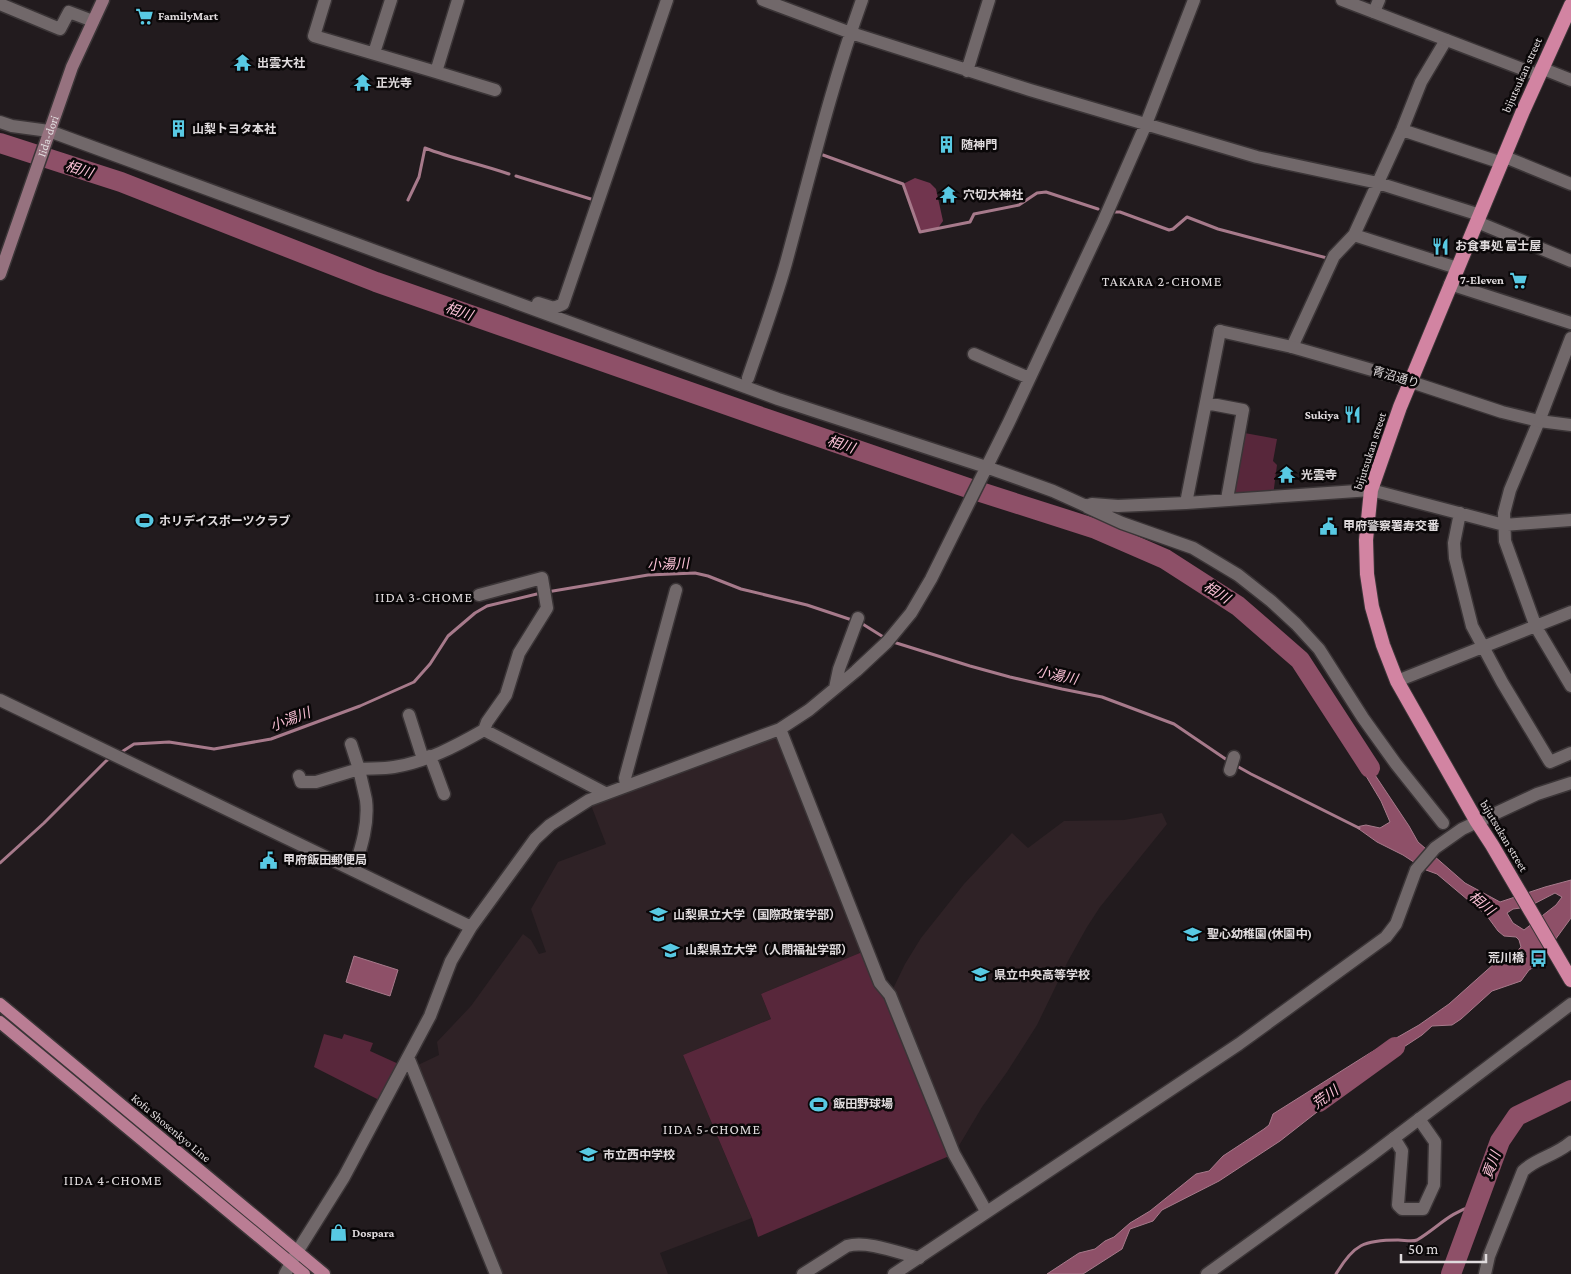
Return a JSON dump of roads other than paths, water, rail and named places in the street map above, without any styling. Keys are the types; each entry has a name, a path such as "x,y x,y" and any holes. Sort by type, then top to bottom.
{"highway":[{"name":"bijutsukan street","path":"1571,5 1540,72 1450,284 1387,443 1371,490 1366,540 1367,574 1372,607 1383,645 1397,681 1477,822 1571,980"}],"main road":[{"name":"Iida-dori","path":"0,274 72,67 103,0"},
{"name":"Kofu Shosenkyo Line","path":"0,1004 291,1263 324,1274"},
{"name":"Kofu Shosenkyo Line","path":"0,1022 304,1274"}],"street":[{"path":"325,0 314,36 495,90"},
{"path":"374,53 391,0"},
{"path":"436,72 458,0"},
{"path":"486,292 511,296 554,308 563,304 667,0"},
{"path":"763,0 967,71 1257,157 1378,182 1478,218 1571,261"},
{"path":"748,378 785,264 851,32 862,0"},
{"path":"967,71 989,0"},
{"path":"291,1263 344,1177 430,1016 451,961 471,927 535,839 550,825 588,800 780,729 836,688 890,638 912,613 965,511 1103,222 1146,124 1194,0"},
{"path":"1342,0 1446,40 1540,72 1571,80"},
{"path":"1374,12 1379,0"},
{"path":"0,4 60,29 70,12 93,20"},
{"path":"1292,347 1334,256 1354,234 1402,130 1421,82 1446,40"},
{"path":"0,122 48,133 778,399 986,467 1053,491 1122,523 1193,548 1238,575 1271,601 1319,649 1390,757 1443,823"},
{"path":"1402,130 1503,160 1571,184"},
{"path":"1354,234 1457,268"},
{"path":"1450,284 1571,323"},
{"name":"青沼通り","path":"1206,403 1220,331 1292,347 1411,381 1502,412 1539,421 1571,425"},
{"path":"1571,338 1567,358 1510,490 1504,513 1506,541 1536,627 1571,686"},
{"path":"974,354 1029,378"},
{"path":"1186,503 1206,403 1243,410 1227,499"},
{"path":"1086,506 1092,504 1118,506 1186,503 1371,490 1504,525 1571,520"},
{"path":"1460,513 1454,543 1455,558 1472,626 1550,762 1571,753"},
{"path":"299,776 302,782 316,782 359,769 394,767 426,758 455,746 484,730 487,722 506,695 519,654 547,608 542,578 480,595"},
{"path":"626,786 625,778 676,590"},
{"path":"1397,681 1571,612"},
{"path":"836,688 840,670 857,622"},
{"path":"0,700 471,927"},
{"path":"409,715 426,758 444,794"},
{"path":"780,729 880,983 890,995 954,1154 986,1211"},
{"path":"484,730 605,793"},
{"path":"351,744 366,801 367,819 354,870"},
{"path":"1230,770 1234,757"},
{"path":"894,1274 1239,1044 1386,937 1396,924 1416,870 1435,848 1462,829 1537,794 1571,784"},
{"path":"1207,1274 1394,1138 1571,1004"},
{"path":"408,1057 496,1274"},
{"path":"1394,1138 1402,1151 1398,1204 1402,1209 1423,1209 1434,1185 1436,1142 1419,1119"},
{"path":"1485,1274 1489,1256 1523,1171 1529,1165 1555,1154 1571,1142"},
{"path":"803,1274 847,1246 855,1244 867,1245 919,1258"}],"water":[{"path":"1355,745 1418,842 1465,883 1500,902 1571,880 1571,918 1536,966 1529,970 1521,981 1492,991 1452,1025 1432,1026 1422,1035 1387,1058 1361,1065 1341,1084 1339,1091 1326,1105 1280,1141 1219,1181 1162,1210 1153,1221 1130,1229 1122,1249 1083,1274 1047,1274 1079,1253 1095,1249 1114,1237 1196,1174 1209,1171 1223,1156 1264,1129 1269,1125 1273,1114 1370,1053 1419,1025 1449,1004 1504,956 1513,955 1521,947 1516,937 1504,936 1487,916 1437,874 1426,870 1403,855 1377,842 1356,827 1366,825 1380,828 1390,822 1381,801 1366,776","holes":["1555,893 1562,897 1556,905 1524,930 1513,923 1507,913 1513,909 1528,907"]},
{"path":"354,956 398,970 390,996 346,982"}],"waterway":[{"name":"相川","path":"0,143 121,182 376,282 968,488 1096,529 1165,559 1238,606 1300,660 1370,768"},
{"path":"408,200 419,177 425,148 509,174"},
{"path":"823,155 903,184 920,232 970,222 974,214 1019,205 1037,193 1046,192 1098,209"},
{"path":"516,176 594,200"},
{"path":"1113,212 1120,212 1169,230 1173,229 1187,217 1218,229 1327,258"},
{"name":"小湯川","path":"547,592 648,575 695,573 741,589 807,605 855,621"},
{"name":"小湯川","path":"120,753 134,744 169,742 214,749 271,739 360,706 414,682 430,664 448,636 475,613 487,606 541,593"},
{"name":"小湯川","path":"861,623 885,638"},
{"name":"小湯川","path":"890,641 1010,677 1102,697 1174,724 1230,762"},
{"name":"小湯川","path":"0,863 112,757"},
{"name":"小湯川","path":"1235,765 1359,828"},
{"name":"荒川","path":"1319,1102 1395,1047"},
{"name":"貢川","path":"1451,1274 1500,1141 1517,1116 1571,1090"},
{"path":"1336,1274 1348,1256 1361,1246 1376,1241 1417,1240 1451,1216 1476,1205"}],"place":[{"name":"FamilyMart","path":"144,16"},
{"name":"出雲大社","path":"243,63"},
{"name":"正光寺","path":"362,83"},
{"name":"山梨トヨタ本社","path":"178,129"},
{"name":"随神門","path":"947,145"},
{"name":"穴切大神社","path":"949,195"},
{"name":"お食事処 富士屋","path":"1441,246"},
{"name":"7-Eleven","path":"1518,280"},
{"name":"Sukiya","path":"1353,415"},
{"name":"光雲寺","path":"1287,475"},
{"name":"ホリデイスポーツクラブ","path":"145,521"},
{"name":"甲府警察署寿交番","path":"1329,526"},
{"name":"甲府飯田郵便局","path":"269,860"},
{"name":"山梨県立大学（国際政策学部）","path":"659,915"},
{"name":"聖心幼稚園(休園中)","path":"1193,934"},
{"name":"山梨県立大学（人間福祉学部）","path":"671,950"},
{"name":"荒川橋","path":"1538,958"},
{"name":"県立中央高等学校","path":"980,975"},
{"name":"飯田野球場","path":"819,1104"},
{"name":"市立西中学校","path":"589,1155"},
{"name":"Dospara","path":"338,1233"}],"district":[{"name":"TAKARA 2-CHOME","path":"1162,281"},
{"name":"IIDA 3-CHOME","path":"424,597"},
{"name":"IIDA 5-CHOME","path":"712,1129"},
{"name":"IIDA 4-CHOME","path":"113,1180"}]}
